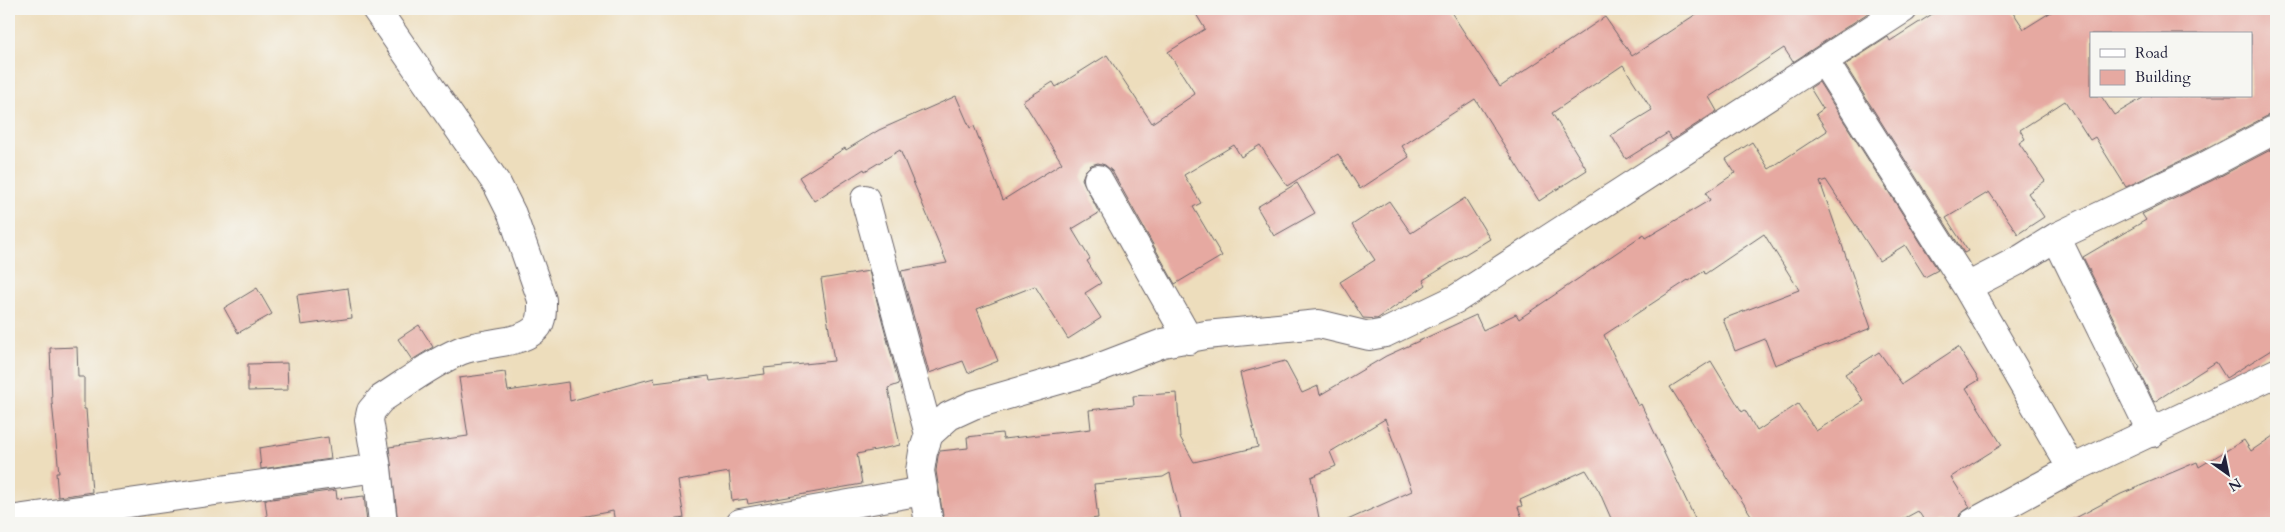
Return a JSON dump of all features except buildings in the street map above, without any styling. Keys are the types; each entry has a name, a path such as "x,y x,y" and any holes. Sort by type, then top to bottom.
{"street":[{"path":"376,9 506,199 542,300 541,322 535,330 526,336 459,352 381,398 371,411 369,420 383,523"},
{"path":"929,523 920,471 923,452 929,434 949,416 973,405 1090,372 1163,344 1206,335 1319,324 1369,336 1385,333 1456,299 1903,9"},
{"path":"1824,62 1967,287 2072,469"},
{"path":"1967,287 2021,259 2056,237 2204,167 2276,129"},
{"path":"1098,179 1189,340"},
{"path":"866,199 929,434"},
{"path":"2056,237 2152,433"},
{"path":"1972,523 2072,469 2276,373"},
{"path":"9,520 377,468"},
{"path":"740,523 923,491"}]}
